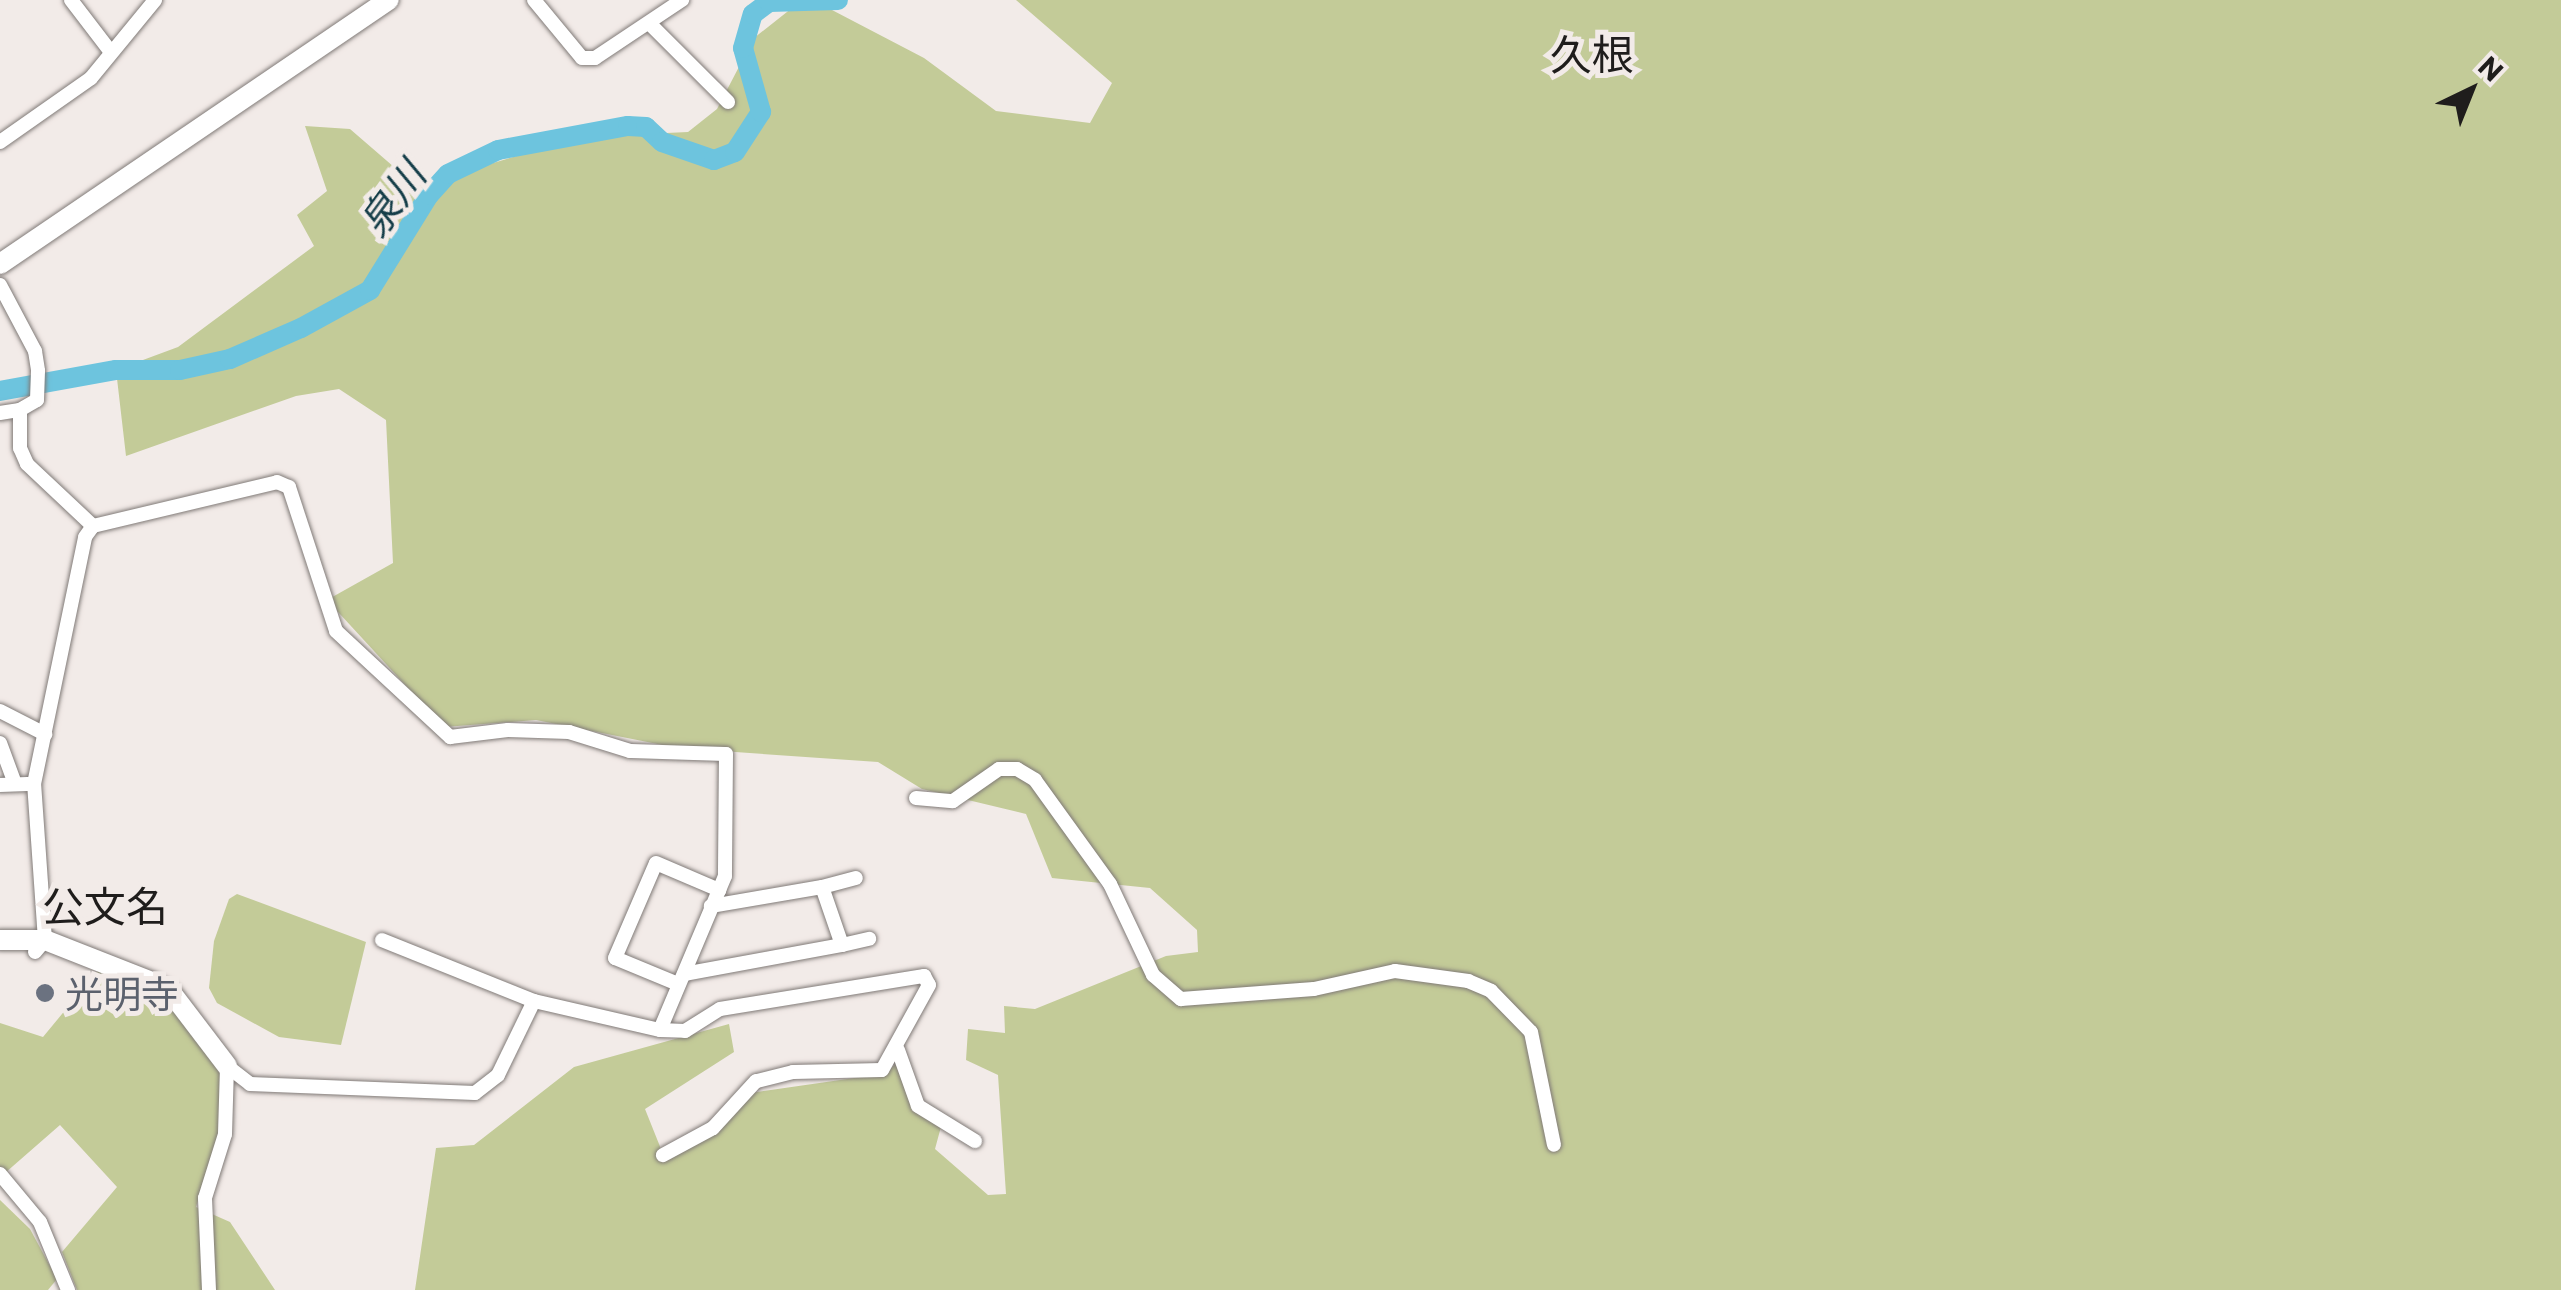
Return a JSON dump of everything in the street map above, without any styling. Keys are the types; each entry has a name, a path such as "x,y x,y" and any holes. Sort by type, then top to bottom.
{"street":[{"path":"71,0 110,52"},
{"path":"0,142 91,78 155,0"},
{"path":"0,264 388,0"},
{"path":"534,0 582,58 596,58 682,0"},
{"path":"651,24 728,102"},
{"path":"0,285 38,371 37,400 20,410 0,414"},
{"path":"20,410 27,464 93,526"},
{"path":"40,946 34,784 84,537 93,526 216,500 264,482 289,488 336,631 450,738 508,730 569,732 641,753 726,754 728,860 660,1030"},
{"path":"0,711 45,734"},
{"path":"0,742 7,782 34,784"},
{"path":"916,798 954,800 999,769 1018,769 1034,780 1110,884 1153,975 1181,999 1314,989 1395,972 1468,981 1492,991 1532,1032 1554,1145"},
{"path":"719,890 656,863 615,958 681,979 868,939"},
{"path":"711,906 856,878"},
{"path":"822,886 842,945"},
{"path":"0,940 40,946 173,995 227,1066 250,1084 474,1093 498,1075 534,1001"},
{"path":"382,940 534,1001 660,1030 685,1031 720,1009 915,973 929,984 898,1050 882,1070 793,1072 756,1080 714,1128 663,1155"},
{"path":"898,1050 918,1106 975,1142"},
{"path":"208,1290 205,1198 225,1134 227,1066"},
{"path":"0,1174 40,1222 68,1290"}],"green space":[{"path":"1016,0 2561,0 2561,1290 415,1290 436,1148 474,1145 574,1067 729,1024 734,1052 645,1109 663,1154 750,1093 882,1074 898,1063 914,1105 942,1123 935,1149 988,1195 1006,1194 998,1075 966,1060 968,1029 1005,1033 1004,1006 1035,1009 1166,956 1198,952 1197,930 1150,888 1052,878 1026,814 922,789 878,762 678,748 536,720 444,727 327,600 393,563 386,420 339,389 296,396 126,456 116,370 178,347 314,246 297,215 327,191 305,126 350,129 416,186 580,137 688,132 717,109 754,38 792,8 832,10 924,58 996,111 1090,123 1112,83"},
{"path":"237,894 366,942 341,1045 279,1037 217,1003 209,988 214,941 229,899"},
{"path":"100,968 170,998 221,1072 218,1136 196,1207 230,1222 275,1290 77,1290 62,1252 117,1187 60,1125 5,1173 0,1169 0,1023 43,1037"},
{"path":"0,1200 30,1229 57,1279 48,1290 0,1290"}],"waterway":[{"name":"泉川","path":"0,391 116,370 180,370 230,359 301,328 370,290 429,195 448,174 498,150 628,126 646,127 662,142 714,160 735,152 761,112 743,48 753,14 769,2 838,0"}],"place":[{"name":"光明寺","path":"45,993"}],"district":[{"name":"久根","path":"1592,53"},
{"name":"公文名","path":"105,905"}]}
